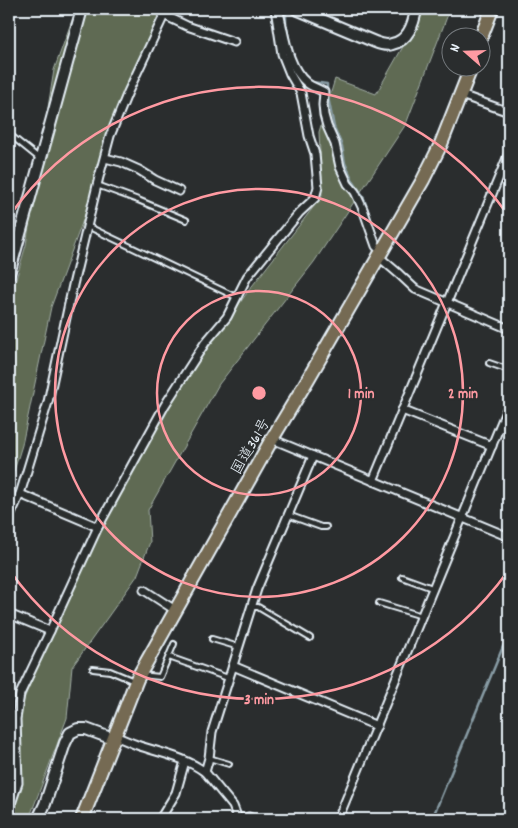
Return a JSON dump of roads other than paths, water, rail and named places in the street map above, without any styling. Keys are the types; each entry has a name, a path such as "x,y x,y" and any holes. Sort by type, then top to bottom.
{"highway":[{"path":"485,28 492,9"},
{"name":"国道361号","path":"82,819 138,678 272,439 426,173 441,144 467,78"}],"street":[{"path":"9,274 82,9"},
{"path":"277,9 287,50 297,73 308,84 324,92 324,115 340,167 363,209 380,253 415,289 509,329"},
{"path":"9,810 18,783 16,719 20,694 98,527 165,405 205,343 227,317 247,277 299,213 315,198 318,187 315,154 309,136 301,93 290,74 282,54 277,9"},
{"path":"296,9 384,44 392,44 403,39 412,25 416,9"},
{"path":"9,524 10,515 20,494 48,402 87,226 110,136 165,12 188,26 234,42"},
{"path":"461,95 509,112"},
{"path":"373,480 509,154"},
{"path":"105,158 121,162 139,170 178,191"},
{"path":"338,819 509,404"},
{"path":"402,410 492,446"},
{"path":"500,427 509,431"},
{"path":"272,439 509,536"},
{"path":"205,772 209,758 212,732 257,589 313,456"},
{"path":"20,494 98,527"},
{"path":"144,590 175,610"},
{"path":"9,614 50,631"},
{"path":"233,666 377,726"},
{"path":"38,819 45,804 65,742 70,733 78,729 86,729 150,748 197,766 205,772 234,806 236,818"},
{"path":"160,819 176,793 185,761"},
{"path":"243,819 249,817 254,819"}],"lane":[{"path":"9,134 40,159"},
{"path":"97,185 186,220"},
{"path":"87,226 237,297"},
{"path":"489,363 509,370"},
{"path":"288,515 321,527 326,527"},
{"path":"402,577 433,589"},
{"path":"379,603 422,616"},
{"path":"251,607 258,606 310,638"},
{"path":"212,639 238,648"},
{"path":"93,669 138,678 160,677 174,644"},
{"path":"169,657 229,678"},
{"path":"209,758 229,764"}],"waterway":[{"path":"286,14 291,49"},
{"path":"308,80 327,84 334,127 342,146 345,163 353,181 363,196 378,241"},
{"path":"407,276 419,287"},
{"path":"484,315 509,325"},
{"path":"432,819 509,632"}]}
